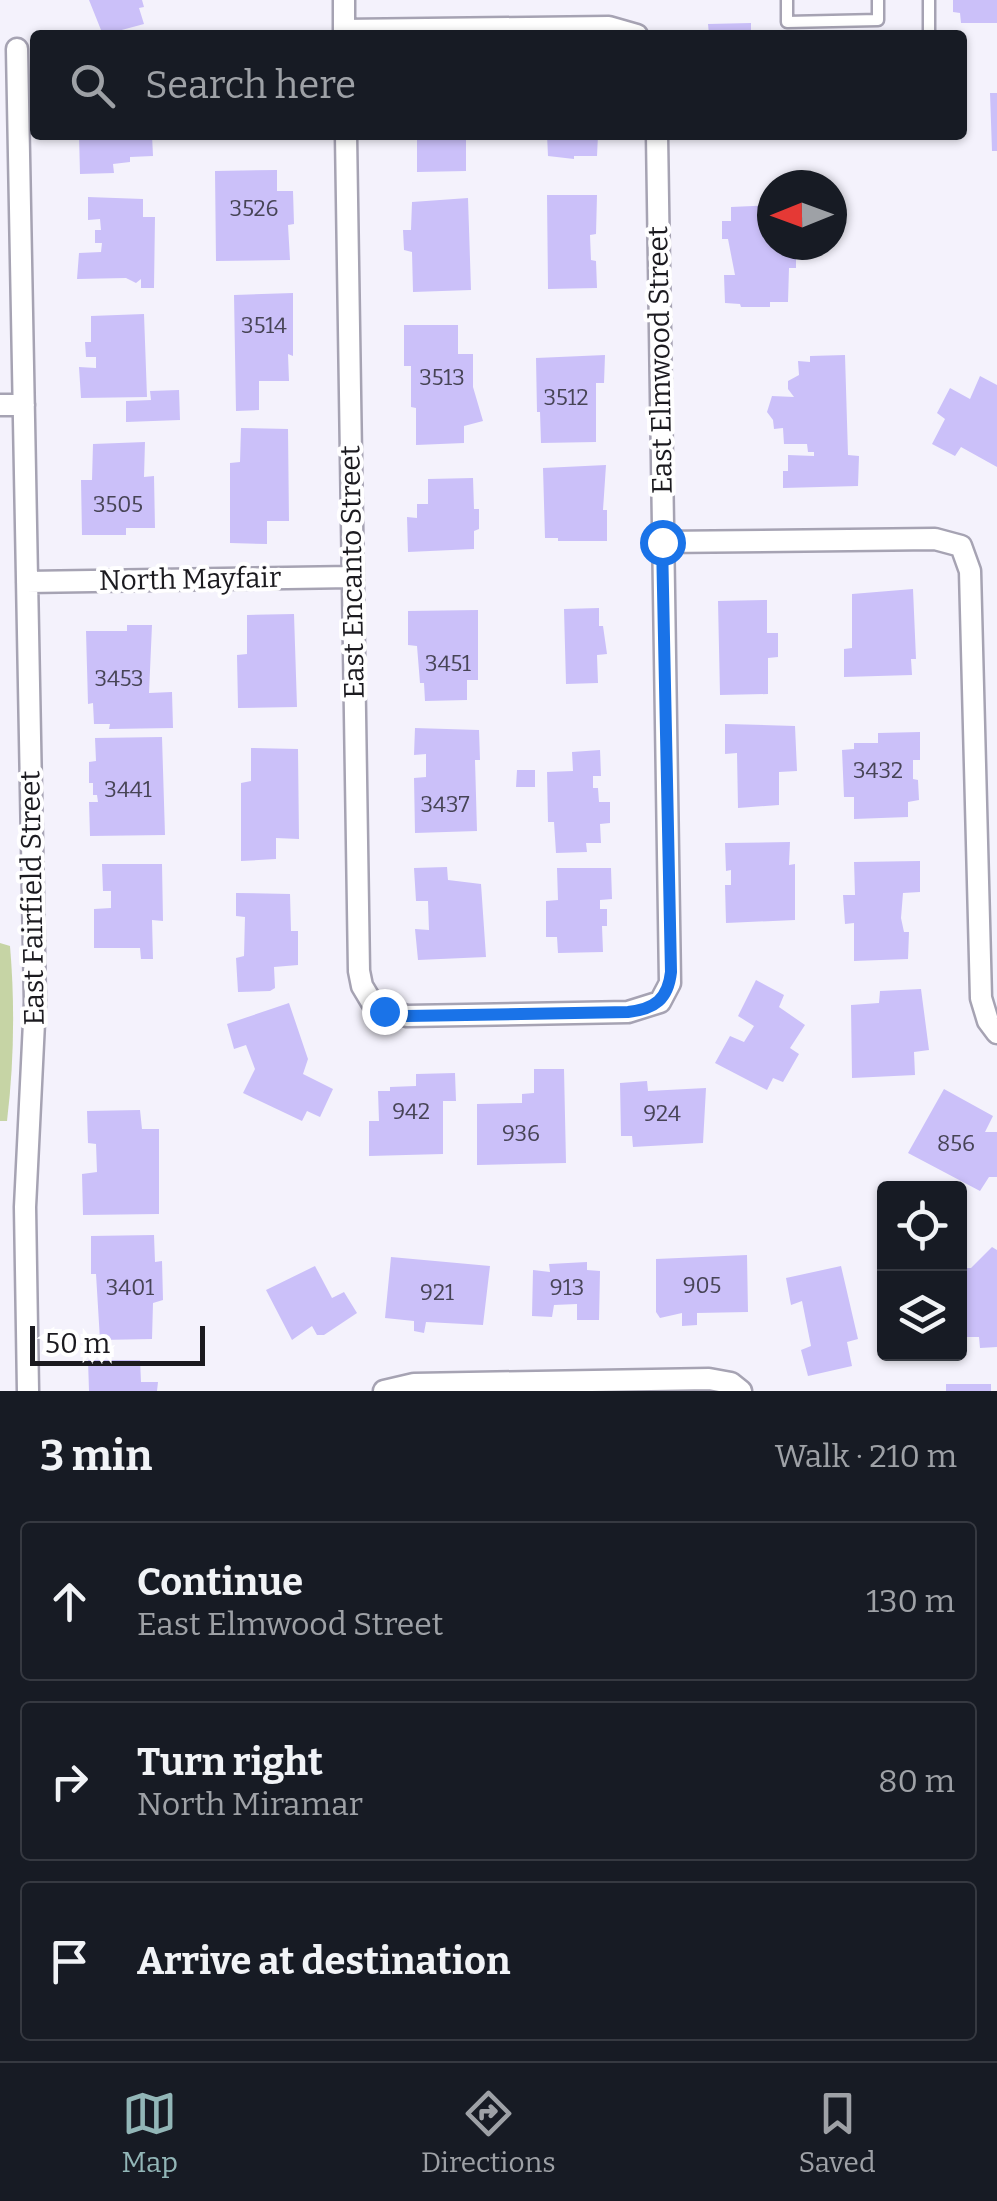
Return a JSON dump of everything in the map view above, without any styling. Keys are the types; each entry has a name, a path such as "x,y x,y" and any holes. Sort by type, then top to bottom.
{"street":[{"path":"344,0 344,30"},
{"path":"458,30 609,26 621,30"},
{"name":"East Fairfield Street","path":"17,49 35,1002 25,1206 28,1391"},
{"name":"East Encanto Street","path":"346,140 359,971 362,986 374,1006"},
{"name":"East Elmwood Street","path":"374,1006 407,1016 628,1012 660,1002 671,972 657,140"},
{"path":"0,406 24,405"},
{"path":"662,542 935,539 961,546 970,571 981,998 996,1032"},
{"name":"North Mayfair","path":"27,582 352,577"},
{"path":"384,1391 414,1384 709,1379 732,1383 740,1390"}],"lane":[{"path":"787,0 788,22 878,20 878,0"},
{"path":"929,0 930,30"}],"green space":[{"path":"0,943 10,946 13,990 7,1121 0,1121"}],"building":[{"path":"89,0 142,0 144,7 139,8 144,24 101,30"},
{"path":"953,0 997,0 997,23 961,23 960,13 953,12"},
{"path":"751,23 751,30 709,30 708,24"},
{"path":"990,93 997,93 997,151 992,151"},
{"path":"79,140 152,140 153,156 130,157 130,162 113,164 114,173 80,174"},
{"path":"417,140 466,140 466,171 417,172"},
{"path":"547,140 598,140 597,156 548,156"},
{"path":"277,170 277,191 293,191 294,224 288,225 290,260 216,261 215,171"},
{"path":"547,195 597,195 596,234 590,235 597,288 548,289"},
{"path":"88,197 143,199 143,217 155,217 154,288 141,288 141,279 136,283 126,278 77,279 79,253 101,252 102,243 95,243 95,230 101,230 100,219 88,220"},
{"path":"468,198 471,290 413,292 412,252 404,250 403,230 411,230 412,202"},
{"path":"757,206 757,260 796,260 796,268 789,268 788,302 770,302 770,307 725,303 724,275 735,275 728,239 722,239 722,221 731,221 731,207"},
{"path":"293,293 289,381 259,381 259,410 236,411 234,295"},
{"path":"144,314 147,397 81,398 79,367 96,368 96,357 86,357 85,342 91,342 91,316"},
{"path":"404,325 458,325 458,354 473,354 473,387 483,421 464,426 464,443 416,445 411,366 404,366"},
{"path":"605,355 604,383 596,383 596,442 541,443 536,358"},
{"path":"845,355 848,455 859,456 858,486 783,488 788,455 814,456 814,452 808,452 807,444 784,444 783,428 774,429 767,412 772,396 794,397 788,381 799,375 798,361 810,362 810,356"},
{"path":"980,376 997,385 997,467 961,447 955,456 932,444 945,419 937,413 950,388 970,399"},
{"path":"179,390 180,420 126,422 126,401 151,400 150,391"},
{"path":"241,428 288,429 289,521 267,521 267,544 230,543 230,463 240,462"},
{"path":"145,442 144,477 154,476 155,528 126,528 126,535 82,535 81,480 92,480 93,444"},
{"path":"606,465 603,510 607,510 607,541 545,538 543,468"},
{"path":"473,478 474,509 479,509 474,549 408,552 407,517 417,518 417,504 428,504 428,479"},
{"path":"913,589 916,659 911,659 912,675 844,677 844,649 852,648 852,594"},
{"path":"767,600 767,633 778,633 778,657 768,658 768,694 720,695 718,601"},
{"path":"599,608 599,626 603,626 607,654 597,655 598,683 566,684 564,609"},
{"path":"478,610 478,680 467,680 467,700 425,701 417,646 408,645 408,611"},
{"path":"294,614 297,707 238,708 237,655 247,654 247,615"},
{"path":"127,625 152,625 149,693 172,692 173,728 109,729 110,724 94,724 93,703 88,704 86,631 127,631"},
{"path":"725,724 795,726 797,771 779,772 779,805 738,808 737,753 725,754"},
{"path":"415,728 479,730 480,760 475,760 477,831 415,833 414,778 426,777 426,754 414,755"},
{"path":"920,732 920,760 913,760 919,800 908,802 908,817 854,819 854,797 844,797 842,750 854,749 854,743 878,743 878,733"},
{"path":"162,737 165,835 90,836 89,802 98,802 97,795 93,795 93,783 89,783 89,762 96,761 95,738"},
{"path":"251,748 298,749 299,839 276,838 276,859 241,861 241,783 251,781"},
{"path":"600,750 601,776 593,776 593,788 598,788 599,802 610,802 610,823 600,824 601,843 586,843 587,852 556,853 554,822 548,822 547,772 573,771 572,752"},
{"path":"517,770 535,770 535,787 516,787"},
{"path":"790,842 789,865 795,864 795,920 726,923 725,885 731,885 731,870 726,871 725,843"},
{"path":"920,861 920,892 903,893 901,918 904,932 909,932 908,959 854,961 854,923 845,924 843,895 855,895 854,862"},
{"path":"102,864 162,864 163,921 152,920 153,959 141,959 140,948 94,948 94,909 111,908 111,891 103,891"},
{"path":"447,867 448,880 481,884 486,957 418,960 415,929 429,930 428,901 416,901 414,868"},
{"path":"557,868 611,868 612,899 600,900 600,909 607,909 607,926 602,926 603,952 558,953 557,937 546,937 546,901 558,900"},
{"path":"236,893 290,894 291,931 298,931 298,965 274,967 275,988 270,991 238,992 236,958 244,956 245,917 236,916"},
{"path":"756,980 784,995 779,1007 805,1025 790,1048 799,1054 783,1082 773,1078 767,1090 715,1063 730,1036 744,1042 754,1026 738,1016"},
{"path":"921,989 929,1050 914,1052 915,1075 852,1078 851,1005 879,1003 880,991"},
{"path":"289,1003 308,1059 303,1074 333,1089 320,1117 307,1111 302,1121 243,1093 255,1069 246,1045 234,1049 227,1024"},
{"path":"534,1069 564,1069 566,1163 477,1165 477,1104 522,1103 522,1094 534,1093"},
{"path":"455,1073 456,1101 443,1101 443,1154 369,1156 369,1121 379,1121 378,1091 416,1086 416,1074"},
{"path":"647,1081 648,1091 706,1088 703,1143 633,1147 632,1136 621,1136 620,1083"},
{"path":"944,1089 993,1116 985,1132 997,1132 997,1177 989,1177 980,1191 908,1153"},
{"path":"140,1110 142,1129 159,1129 159,1214 83,1215 82,1174 97,1172 96,1144 88,1143 87,1111"},
{"path":"154,1235 155,1262 162,1261 163,1300 153,1303 152,1339 100,1340 96,1274 91,1274 91,1236"},
{"path":"992,1247 997,1250 997,1347 980,1348 979,1337 967,1337 967,1268"},
{"path":"747,1255 748,1312 697,1313 697,1325 682,1326 682,1313 660,1318 656,1312 656,1259"},
{"path":"391,1257 490,1266 483,1325 426,1322 424,1333 414,1331 414,1321 385,1318"},
{"path":"587,1262 587,1270 600,1271 599,1320 577,1320 577,1304 554,1305 552,1317 532,1316 533,1270 550,1272 549,1264"},
{"path":"315,1266 332,1298 344,1292 357,1313 324,1335 317,1335 312,1326 292,1340 266,1290"},
{"path":"841,1266 858,1339 847,1342 852,1366 808,1376 801,1350 811,1346 802,1301 791,1305 786,1278"},
{"path":"88,1360 140,1360 141,1382 158,1382 157,1391 89,1391"},
{"path":"946,1384 991,1384 991,1391 946,1391"}],"route":[{"path":"384,1011 407,1016 628,1012 651,1008 666,994 671,972 662,542"}]}
